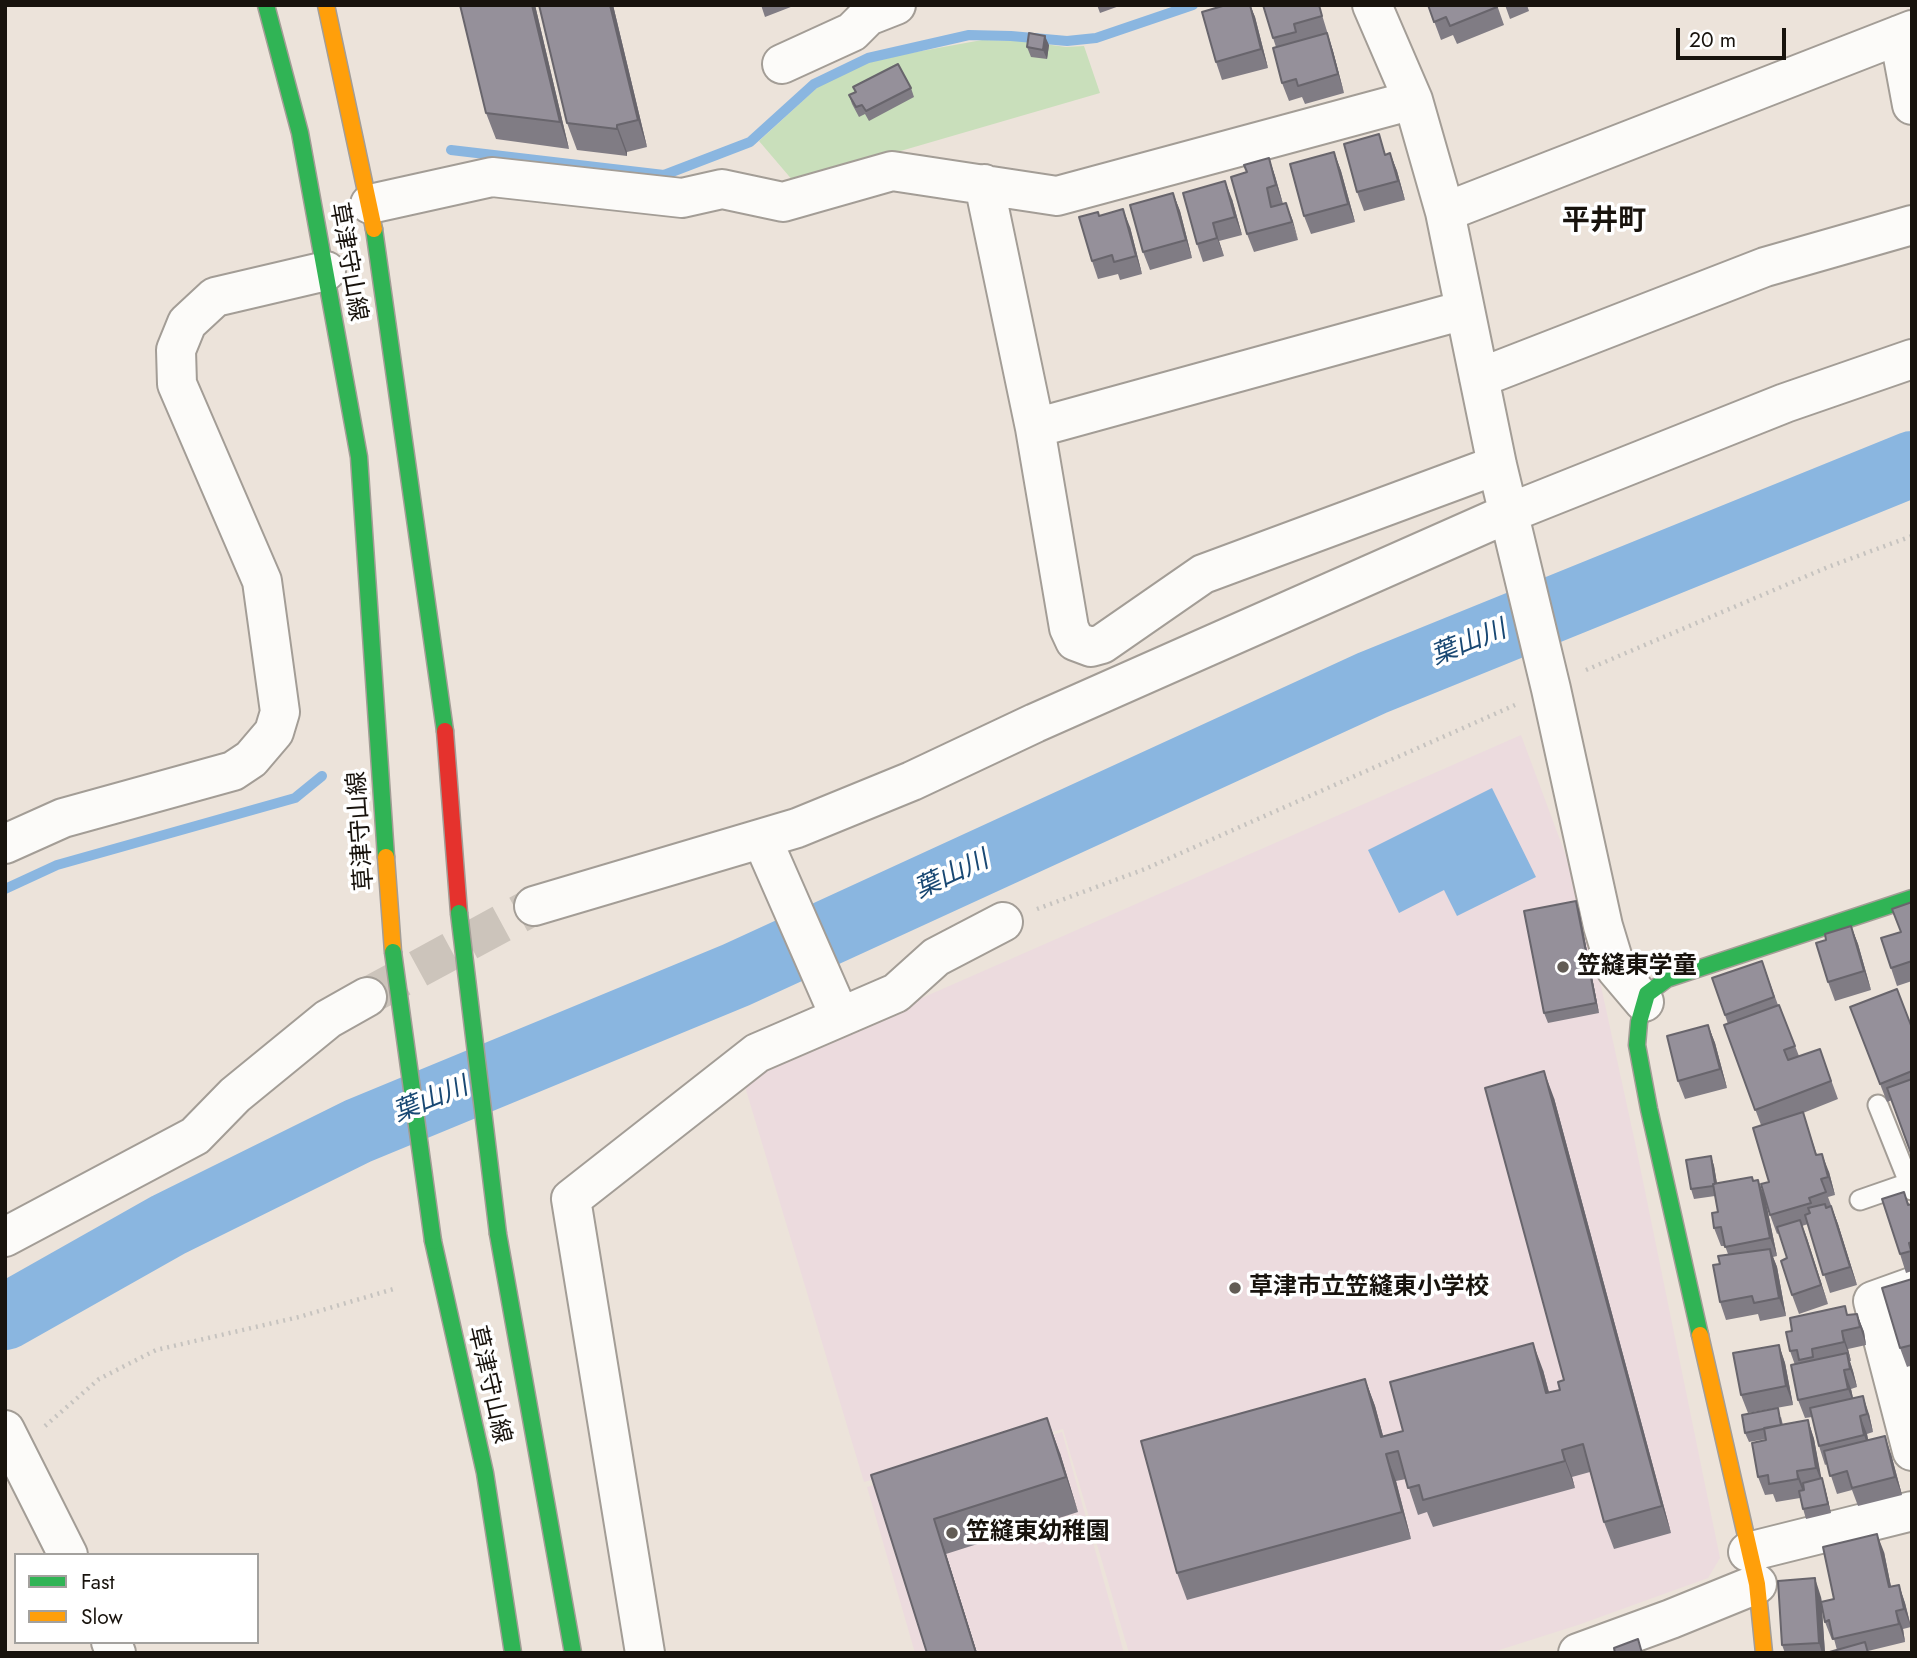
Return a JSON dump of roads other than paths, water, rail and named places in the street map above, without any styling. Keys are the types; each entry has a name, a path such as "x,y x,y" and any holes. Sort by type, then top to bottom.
{"main road":[{"name":"草津守山線","path":"266,5 300,133 359,457 393,952 433,1241 485,1473 513,1653"},
{"name":"草津守山線","path":"326,5 370,204 444,718 459,913 498,1234 573,1653"},
{"path":"1764,1653 1753,1568 1649,1109 1637,1045 1639,1022 1647,994 1667,979 1912,898"}],"street":[{"path":"782,64 852,32 868,16 895,5"},
{"path":"1372,5 1413,100 1445,212 1497,465 1606,937 1616,969 1644,1002"},
{"path":"1445,212 1905,32 1912,105"},
{"path":"370,204 492,177 682,198 722,189 783,202 892,171 1057,196 1413,100"},
{"path":"984,184 1035,428 1069,628 1075,641 1091,647 1102,644 1203,575 1497,465"},
{"path":"1479,377 1765,267 1912,225"},
{"path":"5,844 64,818 233,771 251,759 274,732 280,712 262,581 177,384 177,350 187,323 215,297 326,271"},
{"path":"1035,428 1464,310"},
{"path":"534,906 797,828 912,781 1035,723 1509,513 1784,403 1912,359"},
{"path":"762,839 840,1017"},
{"path":"645,1653 571,1199 757,1053 896,993 936,957 1003,922"},
{"path":"5,1237 195,1136 235,1095 328,1019 367,997"},
{"path":"1912,1287 1873,1301 1912,1451"},
{"path":"12,1443 67,1553"},
{"path":"1578,1653 1671,1619 1753,1568 1912,1511"}],"lane":[{"path":"1860,1200 1910,1187 1878,1105"}],"water":[{"path":"1492,788 1536,877 1457,916 1444,890 1399,913 1368,850"}],"waterway":[{"path":"451,150 664,175 750,142 814,84 868,58 969,35 1067,41 1096,38 1193,5"},
{"name":"葉山川","path":"5,1317 168,1225 358,1131 736,975 1372,683 1912,464"},
{"path":"5,889 57,865 295,798 322,776"}],"tunnel":[{"path":"368,996 534,906"}],"place":[{"name":"笠縫東学童","path":"1563,967"},
{"name":"草津市立笠縫東小学校","path":"1235,1288"},
{"name":"笠縫東幼稚園","path":"952,1533"}],"district":[{"name":"平井町","path":"1604,222"}]}
